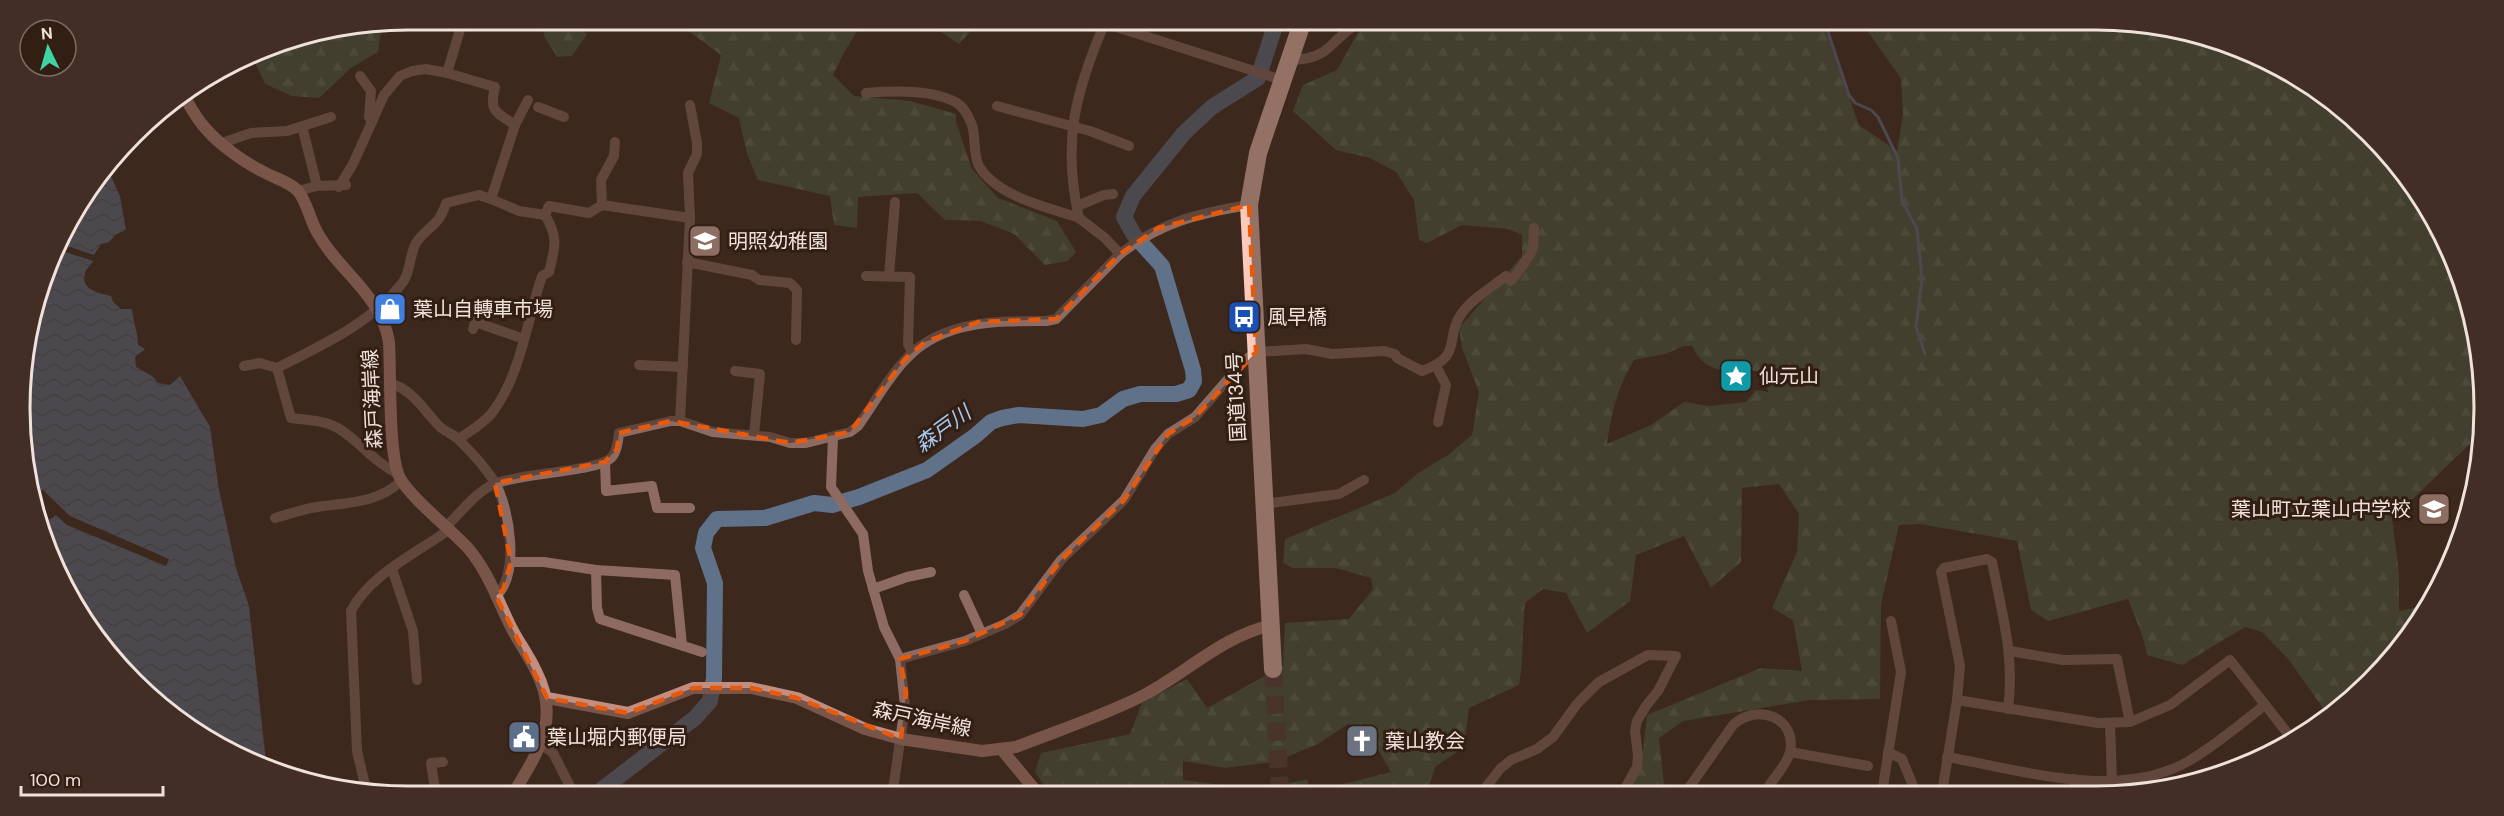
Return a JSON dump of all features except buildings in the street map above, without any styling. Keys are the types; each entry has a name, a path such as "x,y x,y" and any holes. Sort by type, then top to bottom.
{"highway":[{"name":"国道134号","path":"1273,669 1249,205 1258,153 1300,30"}],"main road":[{"path":"188,101 207,131 260,171 291,185 298,191"},
{"name":"森戸海岸線","path":"298,191 317,232 326,246 355,278 376,309 388,334 394,453 399,477"},
{"path":"399,477 469,550 535,669 547,698 546,724 541,744 518,786"},
{"name":"森戸海岸線","path":"547,698 612,712 628,713 687,690 703,687 760,689 797,698 864,729 901,739 982,751 1002,750 1017,747 1135,699 1252,629 1272,625"},
{"path":"1002,750 1032,786"}],"street":[{"path":"447,73 460,30"},
{"path":"1079,218 1071,158 1072,126 1079,92 1102,30"},
{"path":"1127,30 1282,80"},
{"path":"1289,60 1299,60 1323,52 1345,30"},
{"path":"372,122 384,95 400,76 426,69 495,87 491,104 493,110 515,125"},
{"path":"298,191 317,186 339,187 349,184 361,162 376,128 369,117 371,91 360,76"},
{"path":"866,93 906,92 938,97 957,103 966,112 972,128 979,165 991,179 1029,202 1079,218 1105,238 1120,255"},
{"path":"491,199 515,125 528,100"},
{"path":"680,421 690,218 688,173 697,154 690,105"},
{"path":"538,106 564,117"},
{"path":"997,106 1072,126 1129,146"},
{"path":"222,143 251,133 286,131 331,117"},
{"path":"302,126 317,186"},
{"path":"602,205 601,180 614,156 615,142"},
{"path":"1077,206 1104,195 1113,194"},
{"path":"244,366 260,363 277,368 360,323 402,282 408,273 411,253 418,240 435,226 446,203 479,195 519,211 545,215"},
{"path":"889,276 895,202"},
{"path":"545,215 549,206 589,213 602,205 690,218"},
{"path":"365,783 357,751 351,611 357,600 392,569 448,528 480,492 495,483 528,475 605,462 617,449 619,433 671,421 680,421 713,432 754,435 790,443 806,443 850,432 858,426 912,353 925,342 978,322 1056,319 1120,255 1144,236 1158,228 1193,217 1249,205"},
{"path":"459,439 490,415 499,403 524,339 542,276 549,272 556,241 554,230 545,215"},
{"path":"900,659 965,641 1020,615 1061,560 1124,500 1155,449 1168,434 1195,417 1243,362 1256,352 1306,349 1332,354 1354,354 1384,351 1395,354 1397,358 1422,371 1436,366 1447,358 1452,348 1457,322 1462,313 1506,276 1510,281 1516,277 1522,264 1533,251 1534,228"},
{"path":"687,262 752,275 759,280 790,283 797,290 796,339"},
{"path":"866,276 910,277 908,344 912,353"},
{"path":"475,322 524,339"},
{"path":"639,365 682,367"},
{"path":"1436,366 1446,385 1438,422"},
{"path":"275,518 315,507 367,501 394,487 399,477 385,468 341,430 325,422 291,418 277,368"},
{"path":"735,371 760,375 754,435"},
{"path":"391,384 403,386 445,432 459,439 495,483 503,504 511,562 503,590 496,596"},
{"path":"833,437 830,478 833,490 863,534 873,589 884,627 900,659 906,692 894,786"},
{"path":"605,462 606,491 652,486 657,508 690,508"},
{"path":"1264,504 1339,494 1364,480"},
{"path":"1943,786 1957,700 1960,666 1941,572 1944,568 1987,559 1992,562 2010,651 2011,686 2008,709"},
{"path":"511,562 544,562 596,570 675,574 682,645"},
{"path":"392,569 413,631 417,680"},
{"path":"596,570 597,608 600,618 702,652"},
{"path":"873,589 907,577 931,572"},
{"path":"964,595 982,634"},
{"path":"1883,786 1900,672 1891,621"},
{"path":"2010,651 2063,660 2117,659 2130,722"},
{"path":"1487,786 1500,769 1511,760 1537,749 1553,737 1577,704 1599,682 1648,655 1676,656 1658,691 1637,721 1635,731 1637,767 1626,786"},
{"path":"1957,700 2110,724 2130,722 2170,705 2230,660 2288,733"},
{"path":"1947,757 2074,780 2112,782 2163,772 2186,763 2265,705"},
{"path":"1690,786 1733,725 1752,713 1764,713 1776,718 1784,726 1788,735 1790,752 1786,762 1769,786"},
{"path":"2110,724 2112,782"},
{"path":"541,744 553,753 570,786"},
{"path":"1790,752 1868,766"},
{"path":"1888,752 1902,759 1913,786"},
{"path":"435,786 431,763 443,762"},
{"path":"2074,780 2075,786"}],"highlighted area":[{"path":"1249,205 1256,352 1195,417 1168,434 1124,500 1061,560 1020,615 965,641 900,659 906,692 901,739 797,698 751,688 693,688 628,713 547,698 496,596 503,590 511,562 495,483 605,462 617,449 619,433 671,421 790,443 850,432 905,359 925,342 978,322 1056,319 1120,254 1158,228"}],"green space":[{"path":"544,30 582,30 587,34 572,56 557,57 544,36"},
{"path":"687,30 858,30 833,75 854,96 910,101 956,114 956,122 972,169 998,198 1057,221 1076,252 1068,261 1045,265 1014,234 981,221 945,220 917,193 858,197 857,228 834,225 830,196 758,180 747,154 739,118 709,103 721,55"},
{"path":"907,30 972,30 959,44 941,32"},
{"path":"1359,30 1825,30 1859,125 1897,151 1903,115 1901,79 1867,30 2096,30 2145,33 2218,50 2263,69 2326,108 2363,141 2396,178 2435,241 2454,286 2461,310 2471,359 2474,408 2472,442 2392,519 2399,573 2399,611 2416,608 2380,657 2324,710 2289,660 2262,632 2245,627 2182,665 2147,655 2142,634 2128,599 2048,621 2031,610 2017,541 1920,524 1899,525 1881,604 1880,699 1810,700 1683,721 1659,738 1664,786 1632,786 1642,760 1647,715 1761,668 1802,671 1793,620 1772,608 1797,552 1799,514 1779,484 1742,488 1741,562 1711,588 1684,536 1636,555 1630,601 1587,633 1566,593 1543,589 1525,603 1519,685 1469,708 1464,747 1435,767 1429,786 1335,786 1391,772 1366,729 1348,724 1318,744 1274,762 1225,768 1183,761 1183,780 1230,786 1045,786 1035,772 1041,753 1130,734 1142,703 1187,679 1207,708 1283,666 1285,623 1349,619 1373,589 1371,578 1336,568 1293,568 1283,563 1285,539 1395,493 1418,473 1448,455 1472,435 1479,392 1462,348 1459,328 1522,256 1522,235 1509,229 1462,225 1427,243 1419,240 1414,200 1396,172 1370,158 1336,150 1293,111 1303,85 1337,70","holes":["1684,346 1692,346 1707,365 1715,368 1766,373 1768,392 1756,390 1746,402 1709,406 1684,402 1651,425 1607,444 1616,400 1634,360 1665,354"]},
{"path":"381,31 378,52 351,68 319,98 292,96 265,84 255,63 286,50 334,37"},
{"path":"1307,779 1309,786 1278,786"}],"water":[{"path":"110,175 120,196 126,230 115,235 109,242 101,244 94,255 67,246 81,219"},
{"path":"64,252 93,261 85,273 84,279 88,287 111,296 113,302 121,309 132,309 138,345 145,349 135,357 136,367 152,376 158,383 170,385 180,376 210,427 219,490 236,568 249,606 266,758 241,747 198,722 178,708 141,675 108,638 94,618 59,553 37,482 30,408 37,334 50,286"}],"pier":[{"path":"39,490 43,490 70,516 169,559 166,566 67,525 56,515 49,520"}],"waterway":[{"name":"森戸川","path":"606,786 695,718 710,701 714,678 715,583 703,548 706,533 717,519 765,518 814,503 832,505 859,497 927,470 991,422 1002,418 1019,415 1083,419 1101,415 1123,399 1140,394 1176,394 1189,390 1194,381 1193,370 1162,266 1134,235 1124,217 1133,196 1184,133 1212,107 1258,78 1274,30"},
{"path":"1827,30 1849,95 1855,103 1871,110 1878,117 1898,158 1902,201 1917,229 1922,279 1916,327 1925,354"}],"tunnel":[{"path":"1273,669 1280,786"}],"place":[{"name":"明照幼稚園","path":"705,241"},
{"name":"葉山自轉車市場","path":"390,309"},
{"name":"風早橋","path":"1244,317"},
{"name":"仙元山","path":"1736,376"},
{"name":"葉山町立葉山中学校","path":"2434,509"},
{"name":"葉山堀内郵便局","path":"524,737"},
{"name":"葉山教会","path":"1362,741"}]}
